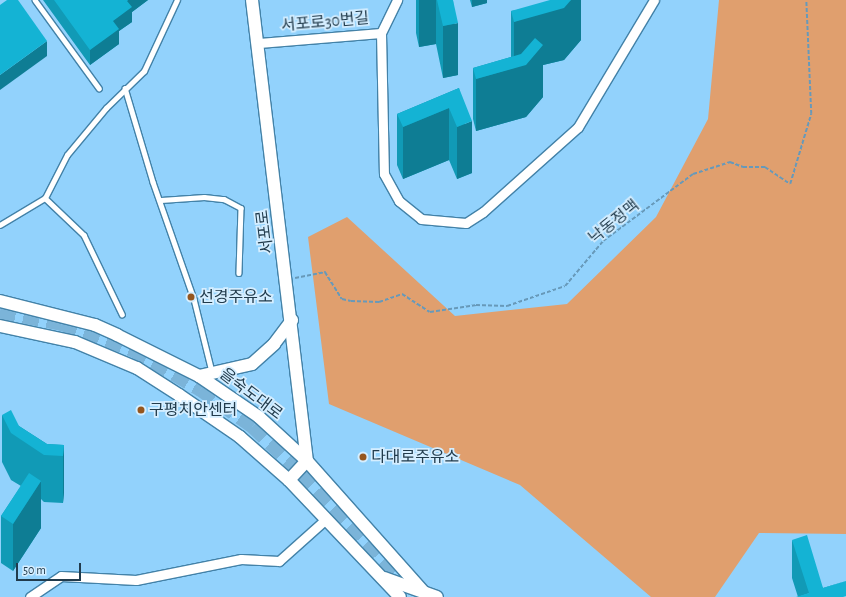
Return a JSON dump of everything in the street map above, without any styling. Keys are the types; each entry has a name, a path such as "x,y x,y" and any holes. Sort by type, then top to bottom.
{"main road":[{"name":"서포로","path":"252,0 259,43 307,461"},
{"name":"을숙도대로","path":"0,301 95,326 199,376 260,417 307,461 426,594"},
{"path":"199,376 212,375 252,364 274,344 292,320"},
{"path":"0,326 75,342 137,368 240,437 289,480 400,597"},
{"path":"289,480 307,461"},
{"path":"382,578 437,597"}],"street":[{"name":"서포로30번길","path":"259,43 381,33 397,0"},
{"path":"381,33 384,174 399,201 421,219 466,222 484,212 578,127 654,0"},
{"path":"30,597 61,576 136,580 241,559 278,561 326,519"}],"lane":[{"path":"35,0 99,88"},
{"path":"0,225 45,198 67,155 126,88 144,71 176,0"},
{"path":"126,88 202,325 212,375"},
{"path":"45,198 84,235 122,314"},
{"path":"161,200 211,198 224,199 240,208 239,273"}],"path":[{"name":"낙동정맥","path":"287,280 325,272 342,299 378,302 402,294 430,312 476,305 508,306 565,286 603,241 693,174 730,162 744,167 765,167 790,184 810,114 806,0"}],"shaded area":[{"path":"719,0 846,0 846,534 759,533 715,597 651,597 520,485 329,404 308,237 347,217 455,316 567,304 656,217 708,119"}],"building":[{"path":"7,0 18,0 47,41 0,75 0,5"},
{"path":"54,0 128,0 127,1 132,7 113,21 119,29 90,50"},
{"path":"437,0 453,0 458,23 443,26"},
{"path":"550,0 571,0 564,8 514,22 511,11"},
{"path":"535,38 543,45 526,65 476,79 473,68 521,54"},
{"path":"459,88 472,121 457,127 449,108 403,127 397,114"},
{"path":"11,410 19,426 47,444 64,445 63,456 44,455 11,433 2,415"},
{"path":"29,473 41,481 13,524 1,516"},
{"path":"807,535 823,588 846,581 846,596 796,597 809,593 792,540"}],"tunnel":[{"path":"0,311 62,323 133,349 201,389 253,426 302,472 416,597"}],"place":[{"name":"선경주유소","path":"191,297"},
{"name":"구평치안센터","path":"141,410"},
{"name":"다대로주유소","path":"363,457"}]}
